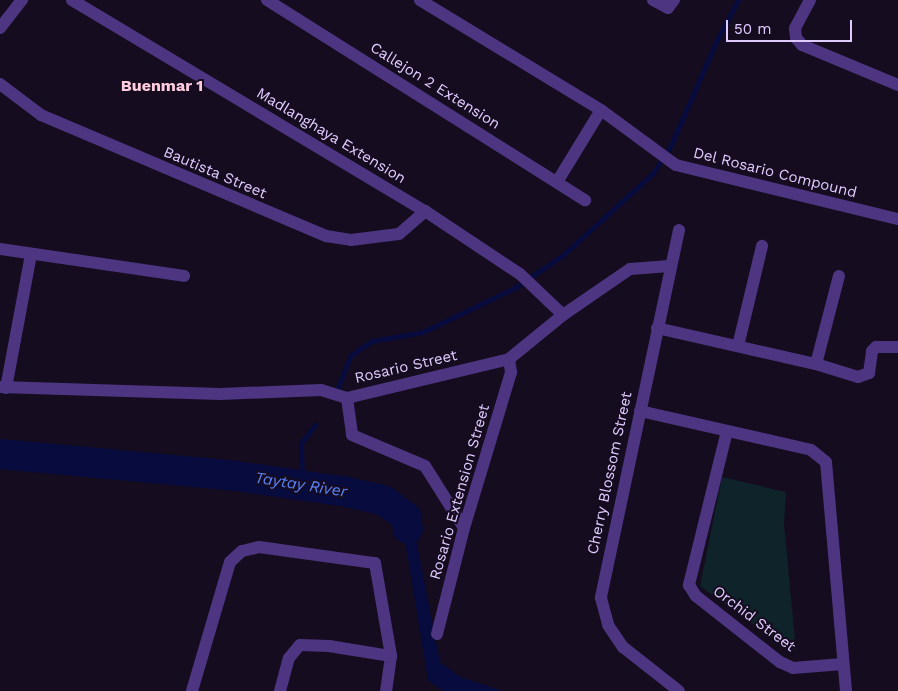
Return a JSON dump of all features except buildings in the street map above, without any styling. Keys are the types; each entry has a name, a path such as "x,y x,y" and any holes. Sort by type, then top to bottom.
{"street":[{"path":"0,28 22,0"},
{"name":"Madlanghaya Extension","path":"72,0 425,211 520,274 563,315"},
{"name":"Callejon 2 Extension","path":"267,0 585,200"},
{"name":"Del Rosario Compound","path":"420,0 601,110 676,165 898,219"},
{"path":"653,0 671,4"},
{"path":"810,0 795,28 796,38 802,45 898,85"},
{"name":"Bautista Street","path":"0,84 41,115 326,236 351,240 399,234 425,211"},
{"path":"557,182 601,110"},
{"name":"Cherry Blossom Street","path":"679,230 600,598 608,625 623,647 679,691"},
{"path":"738,346 762,246"},
{"path":"0,249 184,276"},
{"path":"3,388 32,255"},
{"name":"Rosario Street","path":"3,388 220,394 321,390 347,398 509,359 563,315 630,269 670,266"},
{"path":"816,364 839,276"},
{"path":"658,328 816,364 864,377 869,373 872,351 882,345 898,347"},
{"name":"Rosario Extension Street","path":"437,634 464,528 511,372 509,359"},
{"path":"347,398 352,435 425,466 464,528"},
{"path":"640,411 812,450 826,462 846,691"},
{"name":"Orchid Street","path":"727,431 689,585 696,596 780,662 793,668 843,664"},
{"path":"192,691 230,562 242,551 260,547 375,563 391,656 386,691"},
{"path":"280,691 289,658 300,645 329,646 391,656"}],"shaded area":[{"path":"722,477 786,492 784,524 796,651 785,647 700,586"},
{"path":"383,500 397,505 412,519 440,662 460,677 502,691 443,691 428,680 403,528 396,513"}],"waterway":[{"path":"338,387 351,355 372,341 423,332 516,287 563,255 653,173 671,145 716,42 738,0"},
{"path":"302,484 301,443 315,425"},
{"name":"Taytay River","path":"0,454 235,476 342,491 383,500 406,517 408,529"}],"district":[{"name":"Buenmar 1","path":"162,86"}]}
